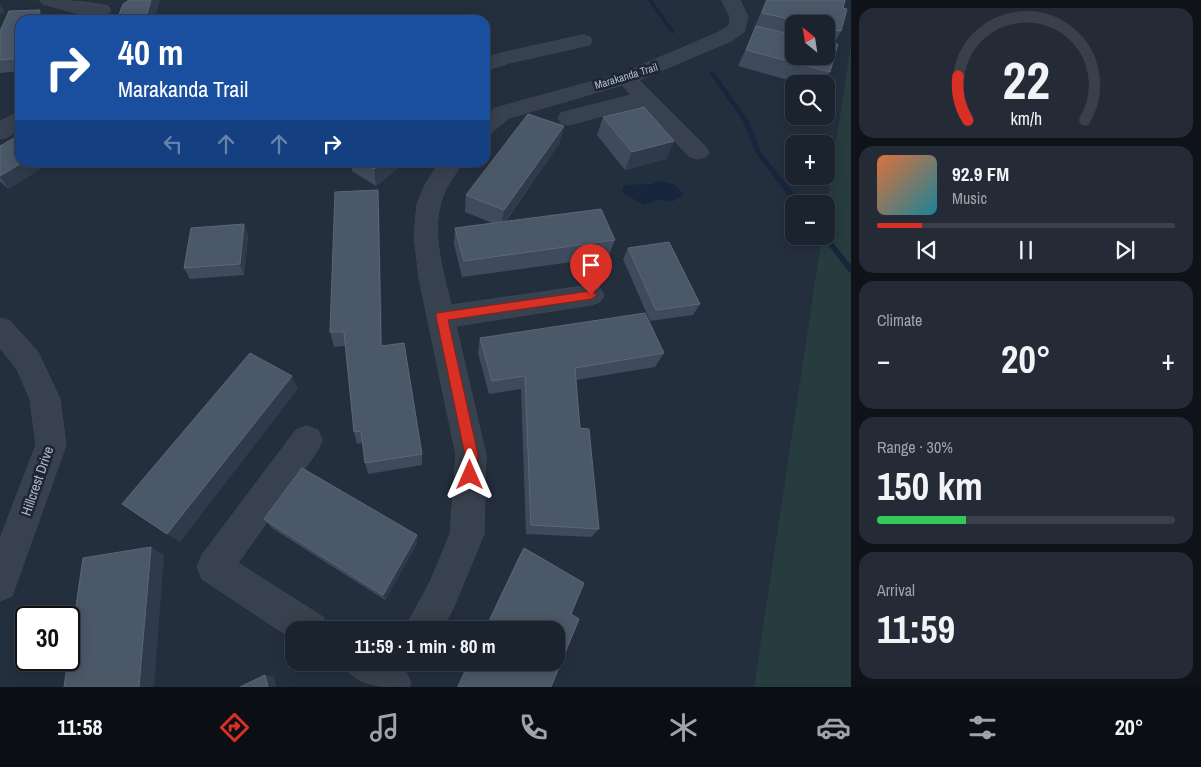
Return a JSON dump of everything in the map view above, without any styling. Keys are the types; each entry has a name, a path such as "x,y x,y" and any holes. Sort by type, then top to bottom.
{"street":[{"path":"49,0 98,15 118,0"},
{"name":"Marakanda Trail","path":"490,123 502,113 556,96 626,78 742,33 738,28 739,17 731,0"},
{"path":"490,63 504,58 583,41"},
{"path":"626,78 698,152"},
{"path":"568,118 646,98"},
{"path":"0,132 15,122"},
{"path":"427,621 443,592 467,534 471,455 432,280 428,240 427,210 440,177 448,167"},
{"path":"441,316 591,295"},
{"name":"Hillcrest Drive","path":"0,329 28,361 42,391 52,445 0,584"},
{"path":"296,621 214,567 307,440"},
{"path":"380,671 395,678"}],"green space":[{"path":"851,44 851,687 754,687 821,245 835,245 835,195 828,195 830,185 835,185 835,150"}],"water":[{"path":"661,181 675,185 684,194 674,201 659,200 644,205 622,192 624,185 651,184"}],"building":[{"path":"129,0 151,0 146,15 119,15 123,4"},
{"path":"767,0 845,0 843,8 847,9 841,31 835,30 835,15 785,15 785,18 762,13"},
{"path":"40,10 38,15 15,15 15,58 0,60 0,31 9,11"},
{"path":"756,26 785,33 785,60 746,50"},
{"path":"835,44 838,44 835,54"},
{"path":"803,65 832,65 830,72"},
{"path":"644,107 674,141 632,152 603,117"},
{"path":"528,114 564,126 504,210 466,195 487,167 490,167 490,164"},
{"path":"15,138 15,167 0,176 0,146"},
{"path":"378,190 381,346 404,343 422,454 365,463 361,431 354,432 344,332 330,332 335,192"},
{"path":"601,209 615,240 464,261 455,228"},
{"path":"244,224 240,264 184,268 191,228"},
{"path":"669,242 700,304 656,310 628,248"},
{"path":"645,313 664,353 575,368 580,428 589,429 599,529 531,525 525,376 492,381 480,338"},
{"path":"250,353 292,376 167,534 122,504"},
{"path":"302,468 417,535 383,595 264,519"},
{"path":"151,547 139,687 64,687 66,671 80,671 80,606 76,606 83,558"},
{"path":"524,548 584,583 571,614 579,619 565,653 565,621 489,621"},
{"path":"466,671 558,671 551,687 458,687"},
{"path":"265,675 268,687 240,687"}],"waterway":[{"path":"650,0 673,32"},
{"path":"712,73 746,121 758,153 792,195"},
{"path":"831,245 851,270"}],"route":[{"path":"470,475 471,455 441,316 591,295"}]}
